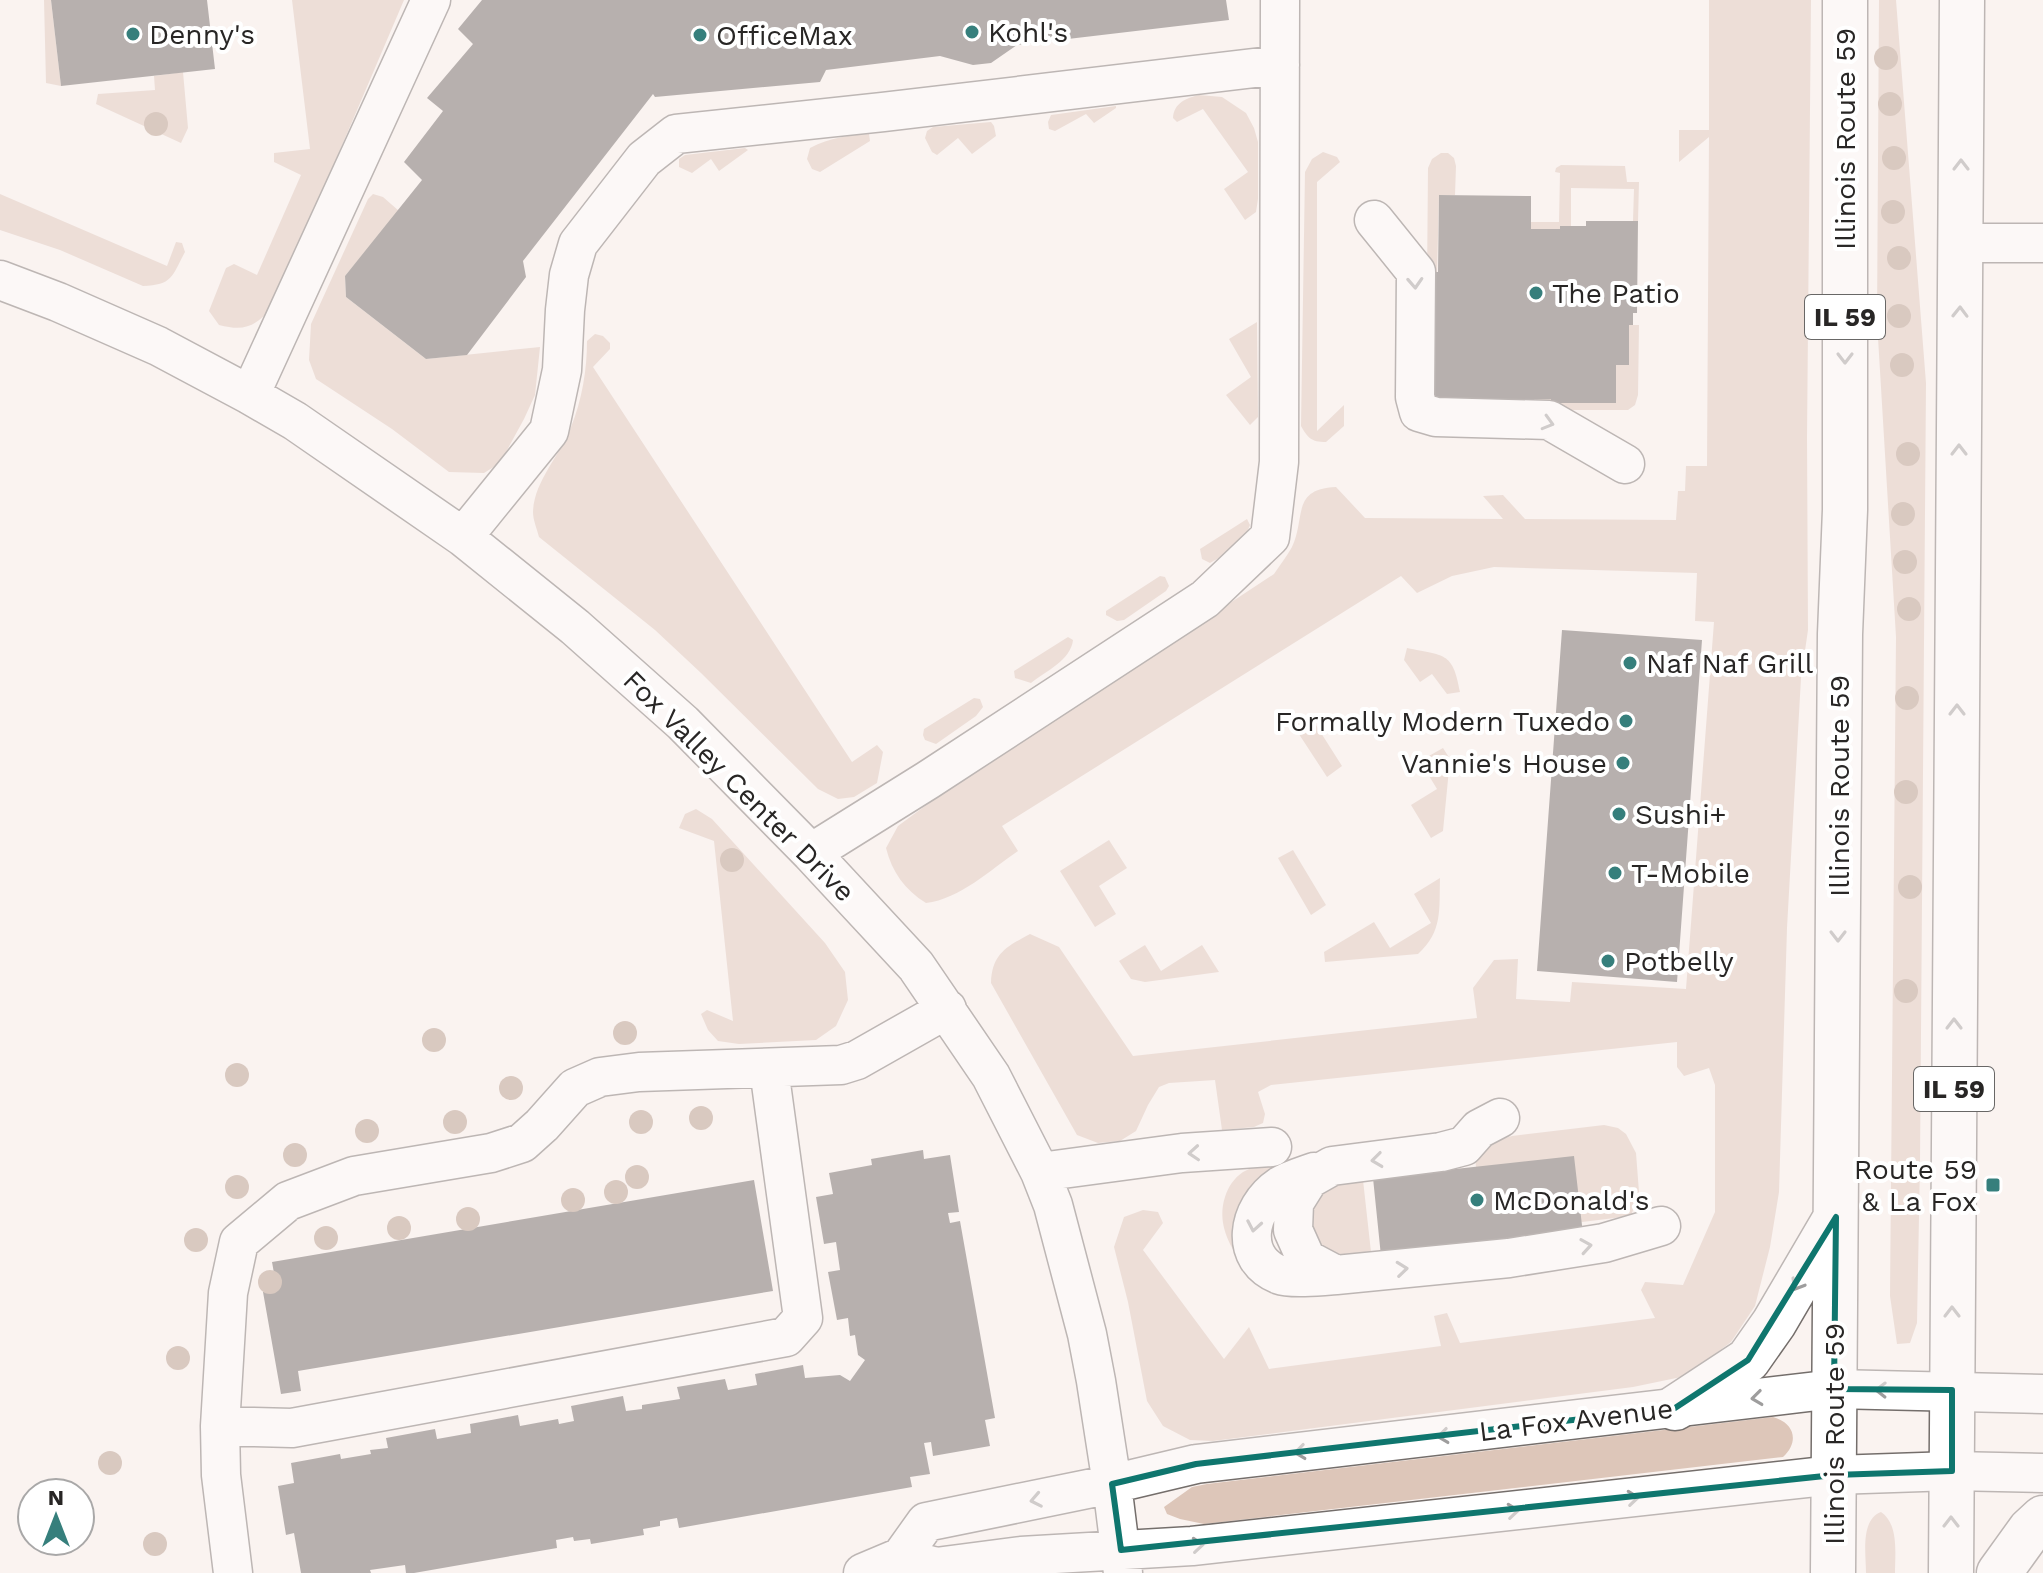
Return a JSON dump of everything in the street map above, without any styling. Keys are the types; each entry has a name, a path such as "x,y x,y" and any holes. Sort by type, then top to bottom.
{"main road":[{"name":"Illinois Route 59","path":"1833,1573 1840,649 1845,510 1845,0"},
{"name":"IL 59","path":"1951,1573 1962,0"},
{"path":"1675,1408 1748,1360 1774,1323 1836,1217"},
{"path":"1999,1573 2030,1530 2043,1518"}],"street":[{"path":"250,395 431,0"},
{"path":"811,853 1205,599 1270,537 1279,462 1280,0"},
{"path":"463,537 549,431 562,370 569,275 578,244 644,159 676,134 1280,65"},
{"path":"1374,220 1416,272 1415,397 1419,412 1436,417 1549,420 1625,464"},
{"path":"1961,243 2043,243"},
{"name":"Fox Valley Center Drive","path":"0,280 158,346 250,395 295,421 463,537 575,627 683,723 811,853 916,966 991,1076 1040,1172 1053,1205 1087,1334 1122,1562"},
{"path":"233,1573 221,1475 220,1426 228,1293 239,1242 288,1201 354,1176 491,1153 522,1143 575,1088 600,1077 639,1072 841,1065 857,1060 947,1009"},
{"path":"220,1426 292,1428 786,1337 803,1318 769,1069"},
{"path":"1500,1118 1479,1129 1464,1146 1441,1152 1332,1166 1309,1179 1294,1203 1293,1230 1306,1259 1336,1275 1509,1258 1604,1243 1661,1226"},
{"path":"1040,1172 1182,1153 1272,1147"},
{"name":"La Fox Avenue","path":"901,1557 926,1522 1196,1464 1834,1389 2043,1394"},
{"path":"863,1573 901,1557 936,1567 1021,1556 1122,1562 1192,1546 1834,1475 1952,1471 2043,1473"}],"highlighted area":[{"path":"1836,1217 1834,1389 1952,1390 1952,1471 1834,1475 1121,1550 1112,1484 1196,1464 1675,1408 1748,1360"}],"shaded area":[{"path":"44,0 51,0 61,86 46,83"},
{"path":"292,0 404,0 273,307 249,326 228,327 219,325 209,311 226,268 234,264 257,275 301,175 274,162 274,153 310,149"},
{"path":"1709,0 1811,0 1808,630 1801,678 1787,928 1779,1192 1770,1247 1755,1306 1731,1342 1686,1376 1633,1387 1213,1441 1190,1440 1163,1426 1147,1401 1114,1247 1124,1217 1143,1210 1158,1212 1163,1223 1143,1250 1224,1359 1249,1327 1269,1369 1441,1346 1434,1316 1447,1313 1460,1343 1655,1318 1641,1290 1645,1282 1683,1285 1715,1212 1715,1085 1709,1068 1684,1076 1677,1067 1677,1042 1271,1085 1258,1092 1265,1114 1263,1123 1254,1127 1222,1130 1215,1080 1169,1083 1159,1087 1136,1131 1120,1141 1098,1143 1077,1135 991,983 997,958 1030,934 1059,947 1133,1056 1477,1018 1473,988 1494,960 1518,959 1516,999 1570,1002 1572,982 1686,989 1714,622 1695,621 1697,573 1494,567 1452,576 1417,593 1401,576 1002,826 1018,851 963,890 926,903 900,880 886,848 898,826 948,789 1274,574 1292,547 1302,506 1312,493 1336,487 1365,518 1503,519 1483,496 1503,495 1525,519 1676,520 1678,491 1685,491 1686,466 1707,466 1709,137 1679,162 1679,130 1709,130"},
{"path":"1879,0 1896,0 1926,383 1917,1323 1910,1343 1897,1344 1890,1296 1896,637 1877,321"},
{"path":"183,72 188,128 181,143 96,104 98,94 155,90 154,76"},
{"path":"1199,95 1222,97 1246,113 1254,128 1258,142 1258,199 1256,212 1245,220 1224,189 1248,172 1203,109 1177,122 1173,118 1182,102"},
{"path":"1116,106 1094,123 1086,114 1055,131 1049,129 1051,115"},
{"path":"991,122 996,136 972,154 958,138 937,155 925,138 927,131 933,127"},
{"path":"869,134 870,141 820,172 812,169 807,159 810,148 839,138"},
{"path":"748,150 719,171 711,159 692,173 679,167 679,159 685,155"},
{"path":"1323,152 1337,157 1340,162 1317,182 1317,431 1344,405 1344,426 1326,442 1310,438 1301,426 1305,172 1312,159"},
{"path":"1441,153 1448,153 1454,158 1456,166 1455,195 1439,195 1434,398 1471,398 1471,407 1426,397 1428,168 1432,159"},
{"path":"1561,165 1625,166 1627,182 1639,182 1638,221 1633,221 1634,189 1571,188 1571,226 1531,229 1531,222 1559,222 1560,173 1555,172"},
{"path":"0,194 167,266 176,242 182,243 185,252 170,278 160,284 143,286 60,250 0,230"},
{"path":"373,194 383,197 399,211 345,276 346,297 426,359 540,347 535,395 500,463 484,473 449,472 392,429 316,379 309,360 311,324"},
{"path":"1257,322 1258,417 1250,425 1226,395 1251,377 1229,339"},
{"path":"1629,325 1639,325 1638,395 1635,405 1628,410 1536,410 1536,399 1551,399 1551,403 1616,403 1616,365 1629,365"},
{"path":"595,334 603,336 610,343 610,349 593,367 852,762 877,745 883,752 877,783 854,797 838,799 818,789 655,630 539,537 533,515 534,501 575,417 583,385 587,341"},
{"path":"1247,519 1250,525 1247,532 1234,548 1210,563 1202,559 1200,549"},
{"path":"1160,576 1165,577 1169,586 1166,591 1124,620 1117,621 1106,615 1106,611"},
{"path":"1068,637 1073,640 1071,647 1057,664 1031,683 1015,678 1014,671"},
{"path":"1407,648 1430,652 1450,662 1460,692 1447,694 1432,674 1420,682 1404,660"},
{"path":"974,698 980,699 983,707 976,716 936,744 925,740 924,729"},
{"path":"1309,714 1342,766 1327,777 1293,725"},
{"path":"1443,748 1450,759 1443,831 1431,838 1411,805 1437,789 1420,761"},
{"path":"696,809 712,819 825,943 845,972 848,1000 836,1026 816,1040 739,1044 718,1041 708,1030 701,1014 707,1010 733,1021 714,841 679,828 685,814"},
{"path":"1109,840 1127,868 1099,886 1116,914 1095,927 1060,871"},
{"path":"1293,850 1326,905 1311,915 1278,858"},
{"path":"1440,878 1436,928 1418,954 1325,962 1324,952 1374,922 1390,948 1431,923 1414,894"},
{"path":"1145,945 1161,971 1202,945 1219,972 1145,982 1131,979 1119,961"},
{"path":"1604,1125 1618,1128 1626,1134 1636,1153 1639,1192 1631,1216 1582,1222 1476,1167 1475,1157 1494,1141"},
{"path":"1267,1163 1278,1164 1282,1169 1249,1272 1227,1237 1223,1207 1228,1190 1237,1177"},
{"path":"1362,1171 1372,1261 1326,1259 1310,1228 1307,1196"},
{"path":"1773,1417 1786,1424 1792,1433 1792,1445 1783,1457 1204,1524 1167,1514 1164,1507 1192,1487 1207,1484"},
{"path":"1881,1512 1887,1517 1893,1532 1895,1573 1866,1573 1867,1530 1874,1516"}],"building":[{"name":"Denny's","path":"51,0 207,0 215,69 61,86"},
{"path":"482,0 1226,0 1229,20 1017,45 991,63 973,65 940,56 826,70 820,82 655,97 653,94 523,261 526,277 467,355 426,359 346,297 345,276 422,180 404,162 443,111 427,98 473,44 458,29"},
{"name":"The Patio","path":"1439,195 1531,196 1531,229 1586,226 1586,221 1638,221 1637,313 1633,313 1633,325 1629,325 1629,365 1616,365 1616,403 1551,403 1551,399 1514,399 1514,415 1471,415 1471,398 1433,398 1434,272 1438,272"},
{"path":"1562,630 1702,640 1677,982 1537,971"},
{"path":"923,1150 924,1159 950,1155 959,1212 948,1213 950,1223 960,1221 995,1418 985,1420 990,1446 933,1456 931,1442 924,1443 930,1474 910,1477 912,1487 679,1528 677,1518 643,1529 644,1535 591,1544 590,1539 574,1541 573,1537 556,1540 557,1548 414,1573 406,1573 405,1565 370,1570 371,1573 301,1573 294,1533 286,1535 278,1486 294,1483 291,1463 340,1454 341,1459 371,1454 370,1450 388,1448 386,1438 435,1429 437,1439 471,1433 470,1424 518,1415 520,1426 558,1419 559,1424 574,1421 571,1406 623,1396 626,1411 642,1409 642,1405 680,1399 677,1387 725,1379 728,1390 757,1385 755,1374 803,1365 805,1378 840,1375 850,1381 865,1360 858,1355 855,1335 850,1336 848,1318 837,1320 828,1272 840,1270 836,1242 824,1244 816,1197 833,1194 829,1173 872,1165 871,1159"},
{"name":"McDonald's","path":"1574,1156 1583,1234 1382,1266 1373,1178"},
{"path":"754,1180 773,1291 298,1371 301,1391 281,1394 263,1292 277,1290 272,1262"}],"place":[{"name":"Kohl's","path":"972,32"},
{"name":"Denny's","path":"133,34"},
{"name":"OfficeMax","path":"700,35"},
{"name":"The Patio","path":"1536,293"},
{"name":"Naf Naf Grill","path":"1630,663"},
{"name":"Formally Modern Tuxedo","path":"1626,721"},
{"name":"Vannie's House","path":"1623,763"},
{"name":"Sushi+","path":"1619,814"},
{"name":"T-Mobile","path":"1615,873"},
{"name":"Potbelly","path":"1608,961"},
{"name":"Route 59 & La Fox","path":"1993,1185"},
{"name":"McDonald's","path":"1477,1200"}]}
